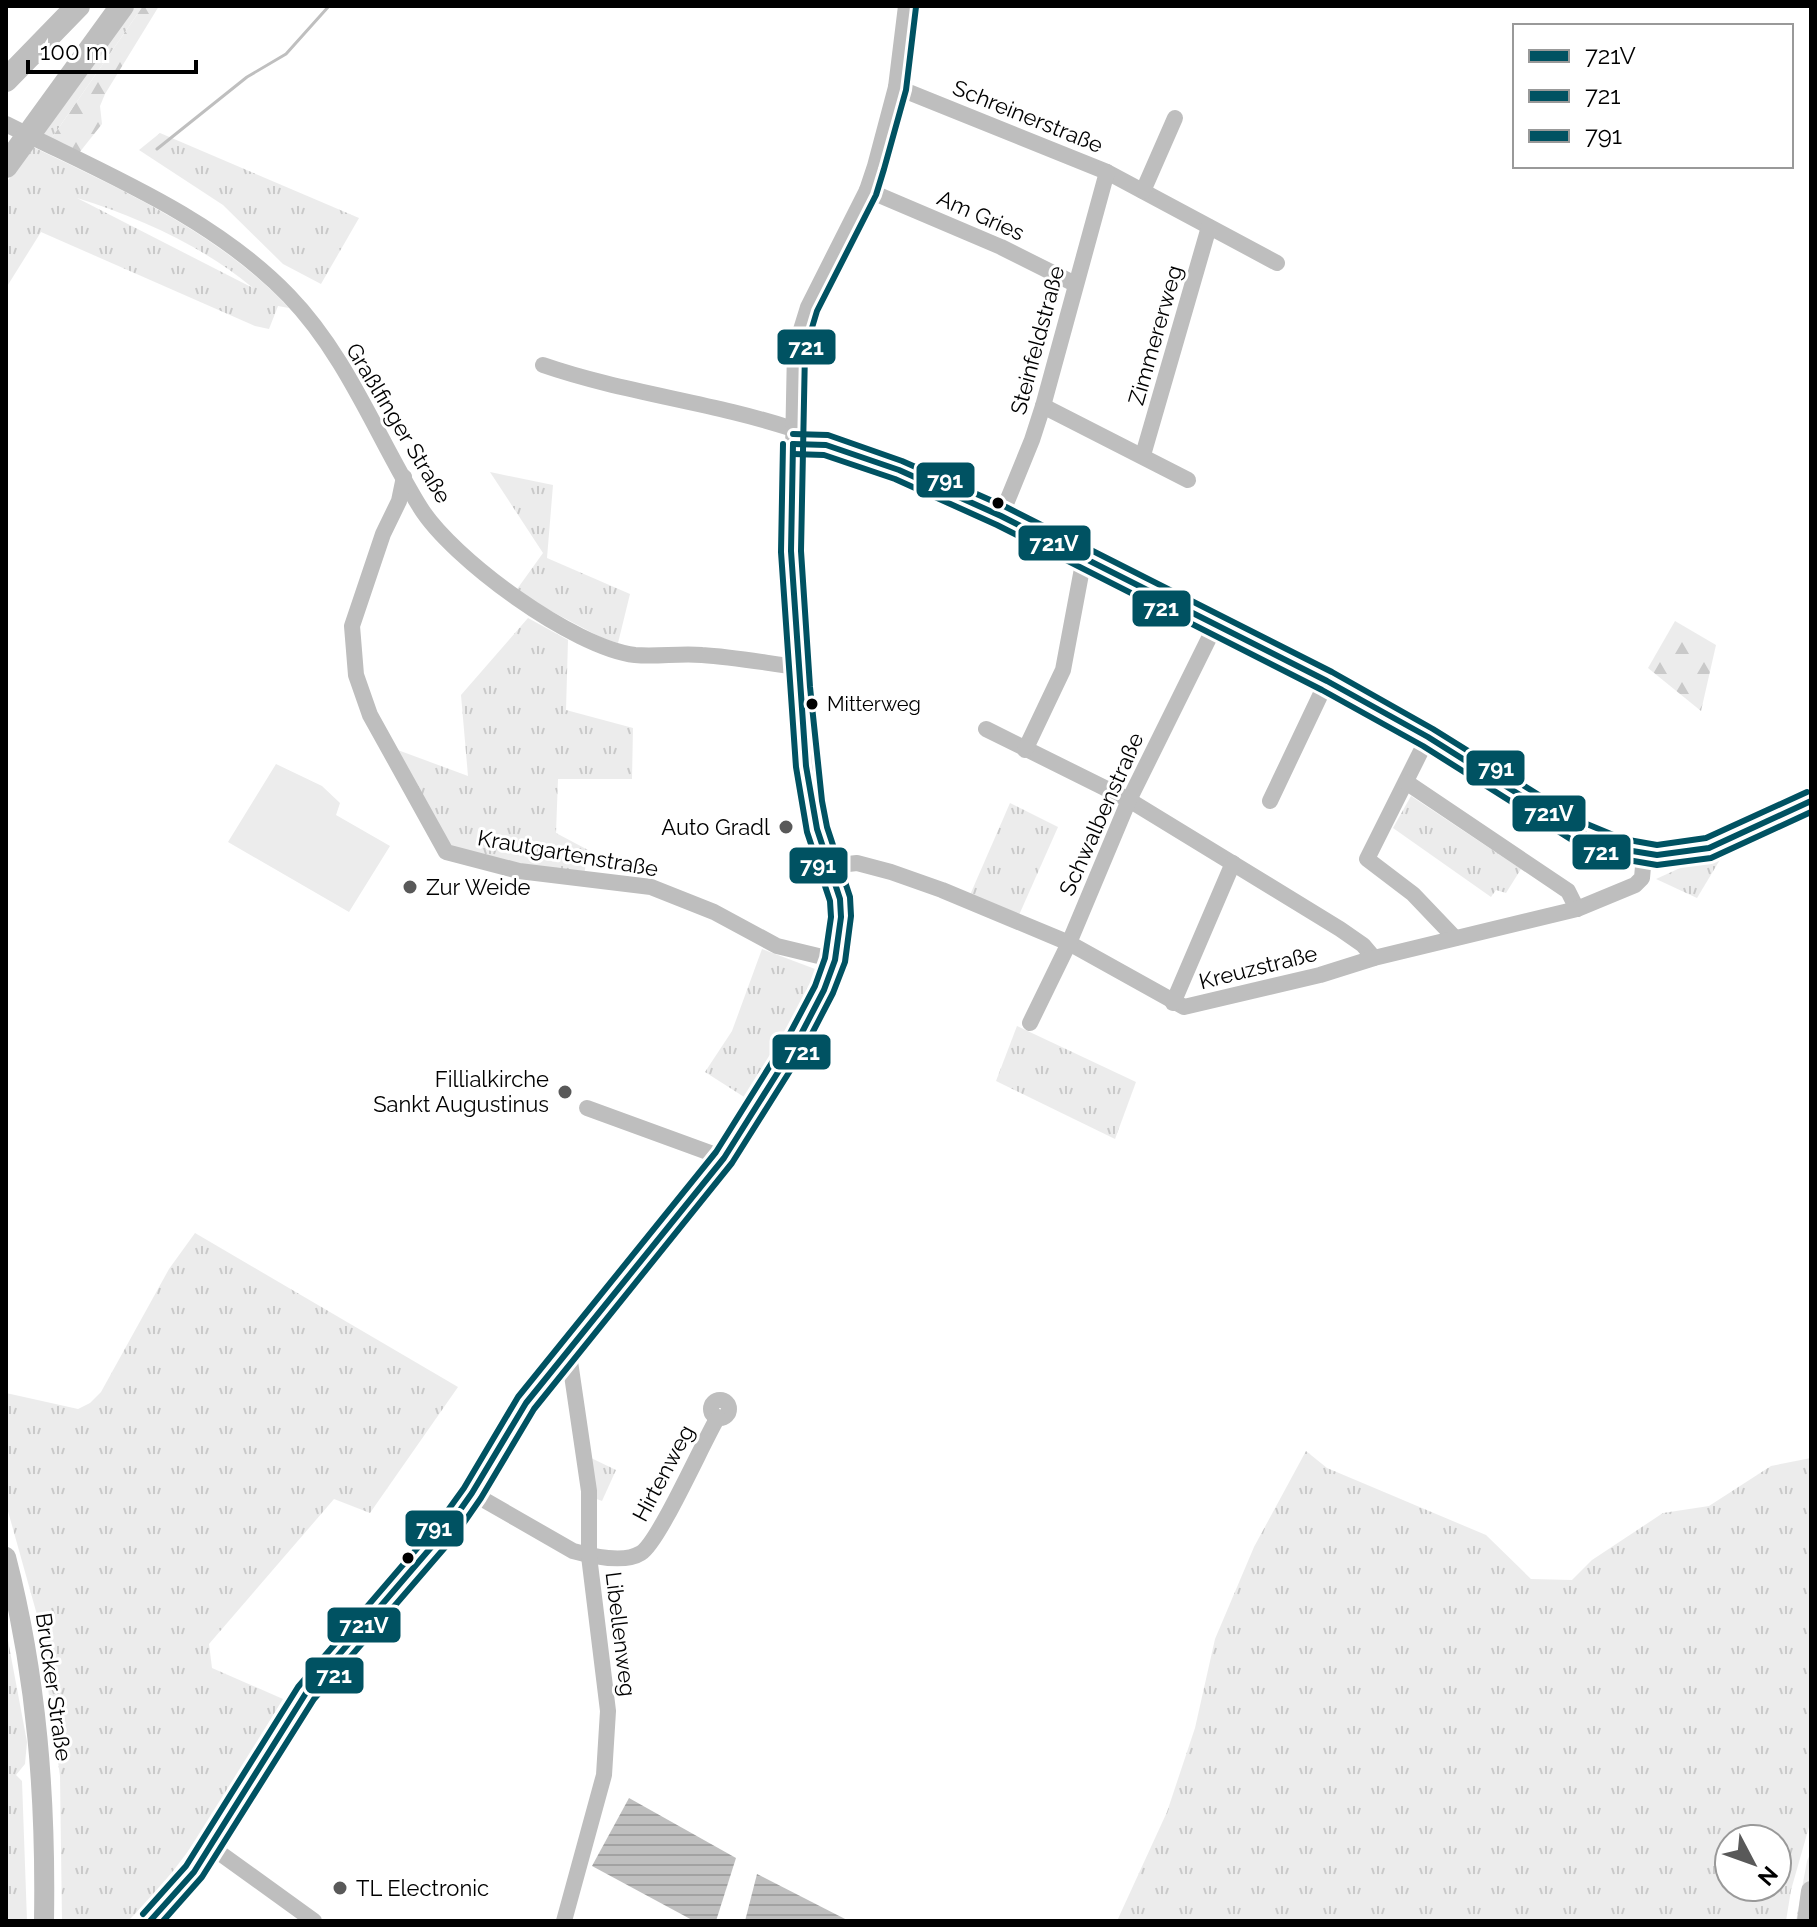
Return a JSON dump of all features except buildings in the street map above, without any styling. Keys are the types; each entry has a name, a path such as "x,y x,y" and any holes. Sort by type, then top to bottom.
{"highway":[{"path":"6,80 78,6"},
{"path":"6,166 122,6"}],"main road":[{"name":"Brucker Straße","path":"6,1557 34,1688 42,1784 44,1921"}],"street":[{"path":"150,1921 194,1872 306,1693 446,1530 526,1403 724,1158 797,1042 824,990 835,960 841,908 812,802 798,667 791,551 795,349 816,290 867,190 886,132 896,87 906,6"},
{"name":"Schreinerstraße","path":"896,87 1107,172 1277,263"},
{"path":"1143,191 1175,118"},
{"name":"Graßlfinger Straße","path":"6,124 174,208 246,257 290,296 325,340 420,508 451,545 491,581 564,627 603,647 635,655 700,655 798,667"},
{"name":"Steinfeldstraße","path":"1001,516 1043,406 1107,172"},
{"name":"Am Gries","path":"867,190 1001,247 1075,284"},
{"name":"Zimmererweg","path":"1143,455 1209,227"},
{"path":"543,365 580,378 747,414 793,436 884,465 1001,516 1327,681 1428,737 1577,831 1598,841 1644,855 1709,848 1811,801"},
{"path":"1043,406 1188,480"},
{"name":"Krautgartenstraße","path":"404,477 399,501 383,534 352,626 356,675 370,715 446,852 519,871 651,887 714,912 777,946 835,960"},
{"path":"1025,750 1063,670 1084,558"},
{"name":"Schwalbenstraße","path":"1030,1023 1069,943 1129,800 1215,626"},
{"path":"1270,801 1327,681"},
{"path":"986,729 1129,800 1363,945 1374,958"},
{"path":"1428,737 1367,859 1413,894 1455,938"},
{"path":"1406,782 1568,891 1577,909"},
{"name":"Kreuzstraße","path":"830,866 857,863 891,872 1069,943 1184,1007 1577,909 1635,885 1642,878 1644,855"},
{"path":"1173,1003 1233,863"},
{"path":"587,1108 724,1158"},
{"name":"Libellenweg","path":"564,1921 604,1775 608,1711 589,1556 589,1491 568,1348"},
{"name":"Hirtenweg","path":"472,1493 573,1551 589,1556 626,1558 642,1553 657,1534 718,1417"},
{"path":"210,1846 314,1921"}],"green space":[{"path":"134,6 143,6 51,139 41,133"},
{"path":"143,6 159,6 105,94 100,106 102,124 79,153 51,139"},
{"path":"160,133 359,218 321,284 283,264 223,205 139,150"},
{"path":"33,147 135,197 201,236 233,258 289,308 278,306 269,329 255,326 41,232 6,288 6,183","holes":["77,198 191,246 253,288"]},
{"path":"490,472 553,485 547,558 630,594 618,643 602,638 515,592 543,553"},
{"path":"528,618 568,640 566,710 633,728 632,779 558,779 556,833 588,850 584,876 447,852 395,749 468,776 461,695"},
{"path":"1675,621 1716,645 1701,711 1648,668"},
{"path":"276,764 322,786 340,803 336,815 390,846 349,912 228,842"},
{"path":"1411,796 1521,869 1506,893 1496,890 1491,897 1393,828"},
{"path":"1010,803 1058,827 1019,915 970,895"},
{"path":"1721,858 1697,898 1656,879 1691,863"},
{"path":"762,949 823,972 789,1040 752,1102 705,1072 732,1031"},
{"path":"1017,1026 1136,1082 1115,1139 996,1081"},
{"path":"195,1233 458,1387 370,1513 334,1499 209,1644 212,1668 283,1699 194,1843 152,1897 128,1921 62,1921 60,1776 39,1622 6,1504 6,1393 78,1409 90,1403 101,1392 169,1269"},
{"path":"1306,1451 1327,1468 1486,1535 1531,1579 1572,1580 1592,1560 1663,1513 1709,1506 1771,1466 1811,1458 1811,1820 1793,1883 1793,1823 1713,1823 1713,1903 1789,1903 1786,1921 1117,1921 1167,1812 1195,1728 1215,1639 1254,1547"},
{"path":"591,1458 616,1470 602,1501 594,1498"},
{"path":"6,1630 27,1742 25,1764 16,1775 22,1781 27,1921 6,1921"},
{"path":"1811,1852 1811,1921 1796,1921 1807,1861"}],"shaded area":[{"path":"629,1798 736,1858 716,1921 694,1921 592,1866"},
{"path":"757,1874 849,1921 745,1921"}],"waterway":[{"path":"157,149 247,77 286,54 329,6"},
{"path":"1807,1921 1811,1891"}],"transit line":[{"name":"721","path":"163,1921 202,1877 314,1699 454,1537 534,1409 732,1163 805,1047 833,993 845,962 851,916 850,897 827,827 822,801 810,687 801,551 805,351 817,311 876,195 906,90 916,7"},
{"name":"791","path":"793,434 828,435 902,461 1006,507 1332,672 1433,729 1582,822 1623,839 1657,845 1706,838 1807,792"},
{"name":"791","path":"143,1914 186,1866 298,1687 438,1524 464,1488 518,1397 716,1152 788,1037 815,986 825,958 831,917 830,901 807,832 796,767 781,552 783,444"},
{"name":"721V","path":"793,444 826,445 899,470 1001,516 1327,681 1428,737 1577,831 1620,849 1657,855 1709,848 1811,801"},
{"name":"721V","path":"150,1921 194,1872 306,1693 446,1530 526,1403 724,1158 797,1042 824,990 835,960 841,917 840,899 817,829 806,766 791,551 793,444"},
{"name":"721","path":"793,454 824,455 895,479 997,525 1322,690 1423,746 1572,840 1616,858 1657,865 1711,858 1811,812"}],"place":[{"name":"Mitterweg","path":"812,704"},
{"name":"Auto Gradl","path":"786,827"},
{"name":"Zur Weide","path":"410,887"},
{"name":"Fillialkirche Sankt Augustinus","path":"565,1092"},
{"name":"TL Electronic","path":"340,1888"}]}
